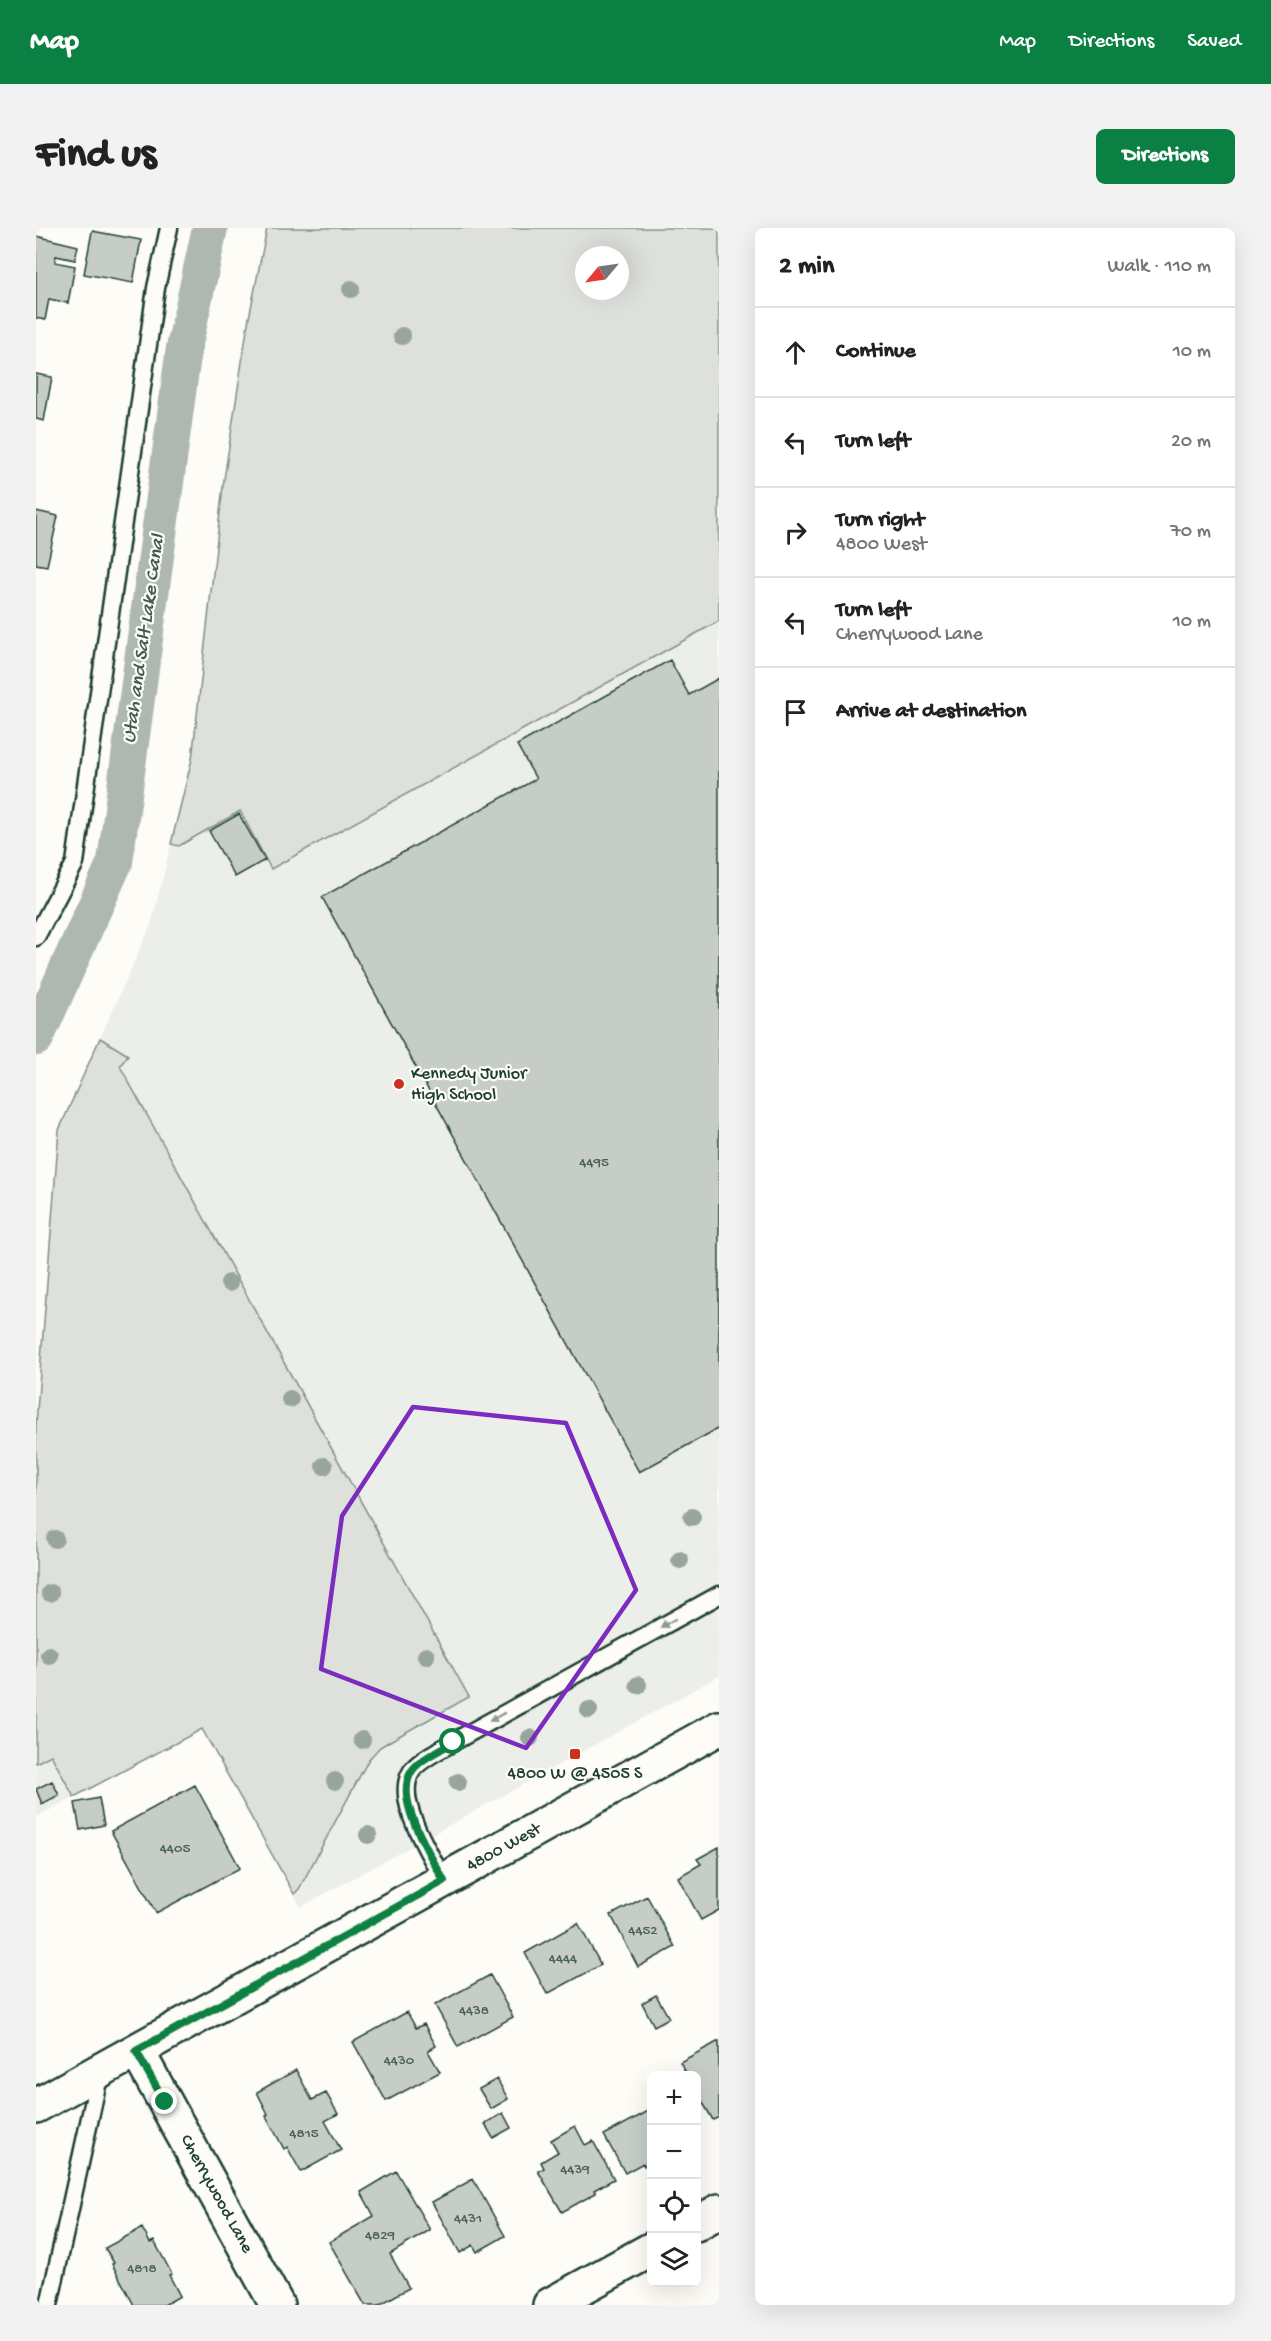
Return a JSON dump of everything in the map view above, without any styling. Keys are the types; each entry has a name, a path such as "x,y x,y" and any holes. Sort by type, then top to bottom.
{"main road":[{"name":"4800 West","path":"36,2106 719,1728"},
{"name":"Cherrywood Lane","path":"136,2051 277,2305"},
{"path":"701,2221 719,2211"},
{"path":"550,2305 647,2251"}],"lane":[{"path":"36,937 75,863 156,288 169,228"},
{"path":"444,1881 419,1833 407,1800 406,1790 413,1769 453,1742 719,1595"},
{"path":"49,2305 100,2071"}],"highlighted area":[{"path":"413,1407 566,1423 636,1590 526,1748 321,1669 342,1516"}],"shaded area":[{"name":"Kennedy Junior High School","path":"267,228 719,228 719,1676 301,1907 202,1729 36,1817 36,1423 59,1130 152,922 192,759 223,486 248,323"},
{"path":"267,228 719,228 719,621 271,869 240,811 179,846 171,844 192,759 223,486 248,323"},
{"path":"100,1038 128,1055 120,1066 469,1697 380,1747 369,1759 299,1889 294,1894 202,1729 74,1797 51,1755 36,1763 36,1423 59,1130"}],"building":[{"path":"92,231 141,240 133,283 84,274"},
{"path":"36,236 78,246 75,260 56,256 55,262 75,266 68,303 49,299 45,320 36,318"},
{"path":"36,374 52,377 44,421 36,419"},
{"path":"36,511 58,516 47,566 36,564"},
{"path":"670,660 689,695 719,678 719,1428 639,1472 322,897 536,779 517,745"},
{"path":"239,814 265,860 235,877 209,831"},
{"path":"52,1781 59,1795 42,1804 36,1789"},
{"path":"195,1785 240,1868 156,1913 111,1831"},
{"path":"99,1798 104,1825 80,1830 75,1803"},
{"path":"719,1847 719,1910 701,1920 678,1877 701,1864 697,1859"},
{"path":"647,1896 675,1947 638,1967 611,1915"},
{"path":"578,1923 601,1965 547,1994 525,1953"},
{"path":"490,1975 513,2017 458,2047 435,2005"},
{"path":"656,1995 669,2018 654,2026 642,2003"},
{"path":"407,2012 416,2028 424,2024 436,2046 428,2051 440,2072 386,2101 353,2042"},
{"path":"719,2041 719,2117 713,2120 701,2100 701,2071 685,2071 680,2062"},
{"path":"296,2070 312,2100 326,2093 338,2114 325,2121 341,2150 301,2172 287,2147 284,2149 266,2116 268,2114 257,2092"},
{"path":"497,2079 508,2099 491,2109 479,2089"},
{"path":"647,2112 647,2164 644,2166 643,2163 625,2173 604,2135"},
{"path":"503,2113 511,2128 493,2138 485,2124"},
{"path":"575,2126 585,2145 593,2141 614,2179 594,2190 596,2193 562,2212 538,2171 544,2168 541,2162 558,2152 551,2140"},
{"path":"396,2171 430,2230 390,2254 409,2288 379,2305 365,2305 329,2242 374,2216 361,2192"},
{"path":"473,2179 505,2236 477,2252 473,2245 460,2253 432,2202"},
{"path":"142,2228 150,2243 154,2241 172,2274 169,2275 180,2296 164,2305 134,2305 105,2248"}],"waterway":[{"name":"Utah and Salt Lake Canal","path":"36,1038 115,862 184,348 210,228"}],"place":[{"name":"Kennedy Junior High School","path":"399,1084"},
{"name":"4800 W @ 4505 S","path":"575,1754"}],"route":[{"path":"165,2102 136,2051 444,1881 419,1833 407,1800 406,1790 413,1769 453,1742"}]}
